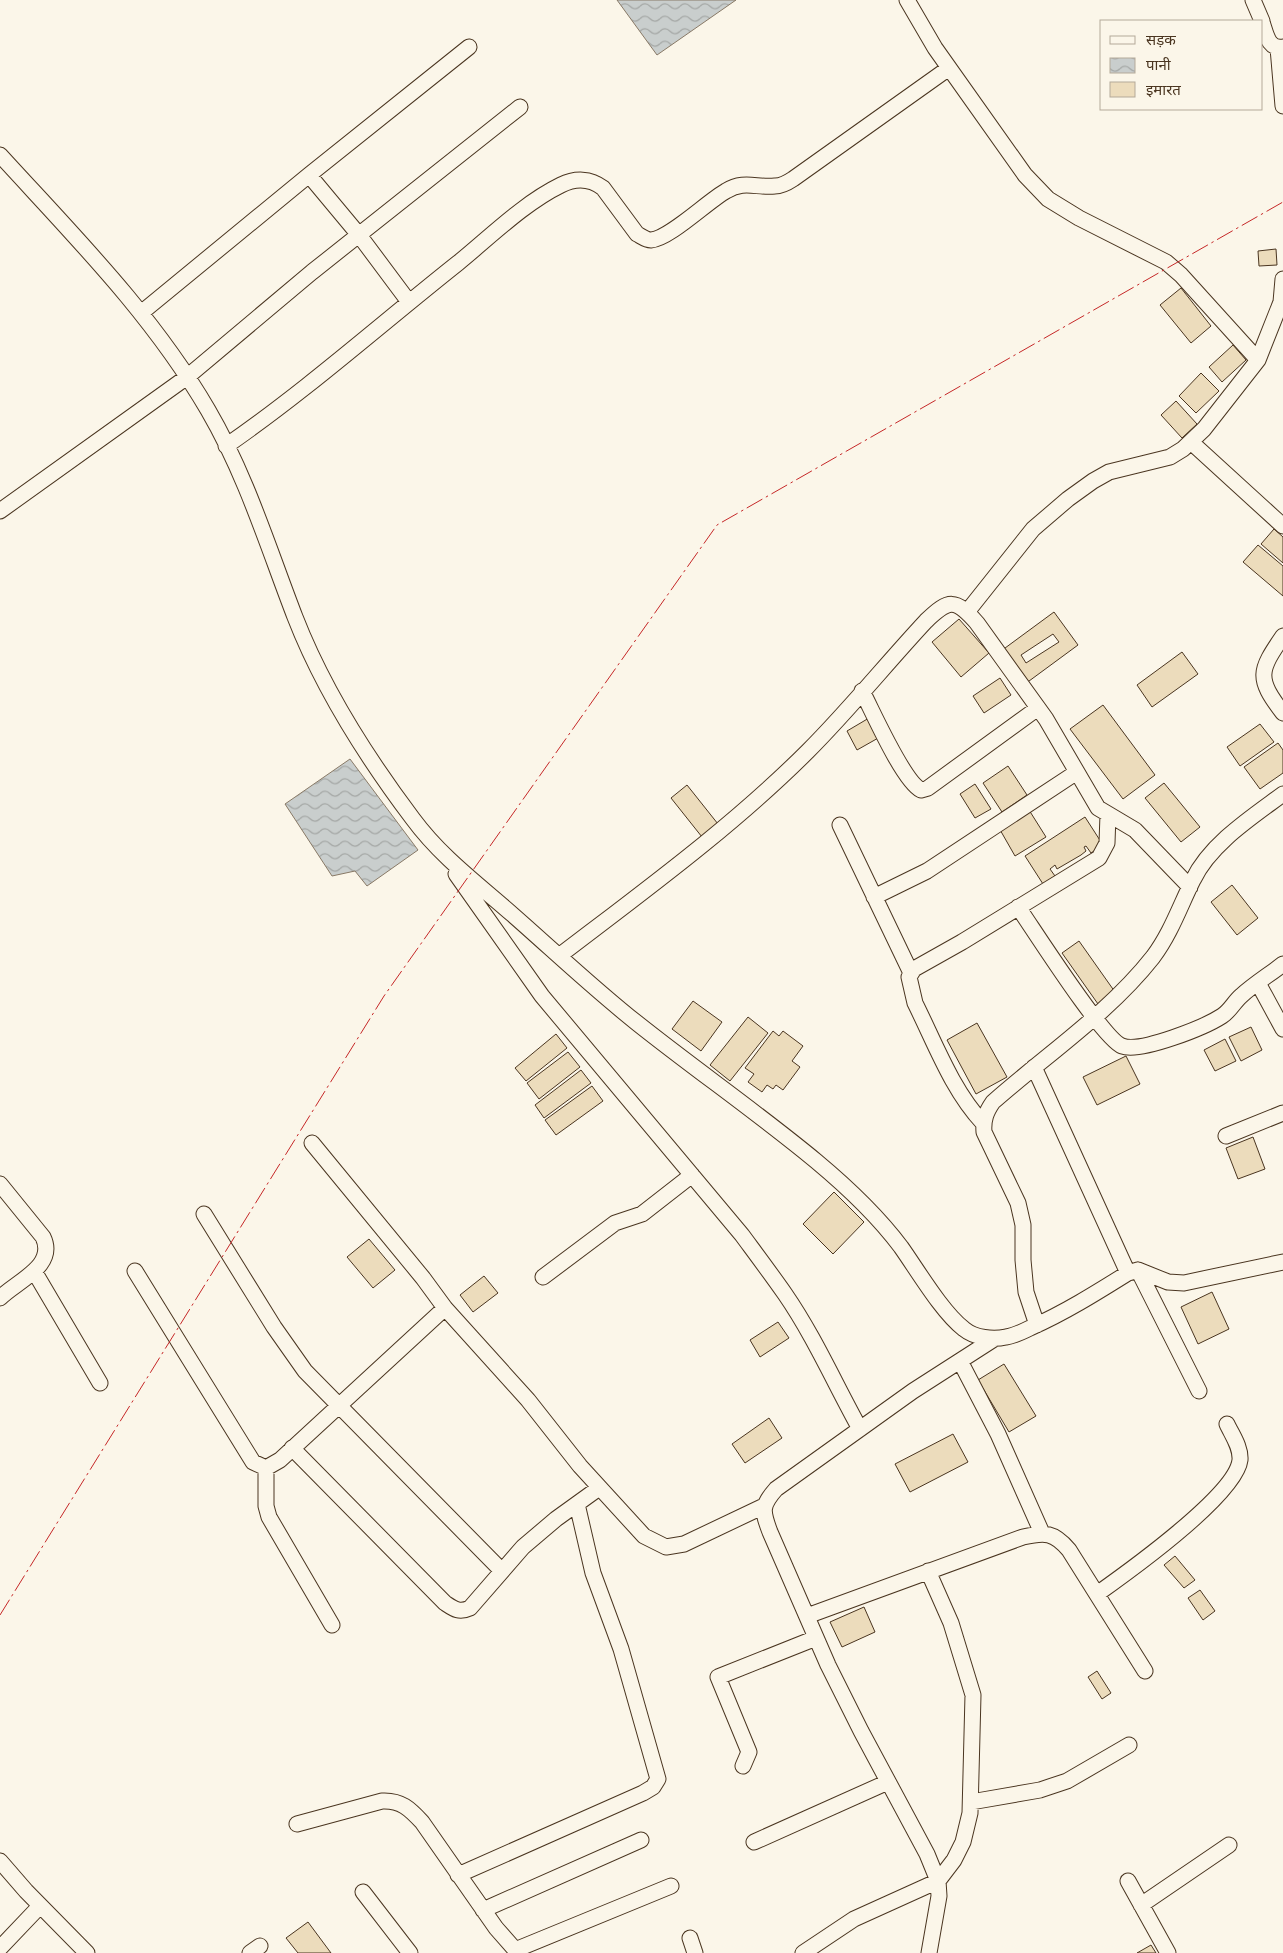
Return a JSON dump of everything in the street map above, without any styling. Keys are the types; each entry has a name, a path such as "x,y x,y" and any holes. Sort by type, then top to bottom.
{"street":[{"path":"907,0 949,68 1025,175 1048,199 1079,218 1166,262 1181,275 1258,360"},
{"path":"1253,0 1261,20"},
{"path":"1263,25 1270,44 1280,48 1283,106"},
{"path":"141,313 469,47"},
{"path":"226,446 324,374 409,302 533,202 561,185 575,180 586,180 598,184 637,234 651,240 662,236 727,190 740,185 772,187 793,180 949,68"},
{"path":"0,511 187,377 358,235 520,107"},
{"path":"0,155 169,347 210,413 248,491 295,618 318,669 360,742 394,794 416,824 446,858 542,996 742,1235 786,1295 860,1429"},
{"path":"309,175 409,302"},
{"path":"967,612 1033,529 1068,499 1109,472 1170,457 1191,442 1204,429 1258,360 1281,302 1283,280"},
{"path":"1191,442 1283,526"},
{"path":"559,956 681,862 751,804 808,750 938,609 948,604 957,605 967,612 1038,708 1068,754 1098,808 1135,830 1190,887"},
{"path":"1283,636 1271,654 1263,678 1266,690 1283,713"},
{"path":"862,691 905,774 914,787 921,790 928,788 1038,708"},
{"path":"874,896 927,871 1077,772"},
{"path":"1037,1325 1026,1292 1023,1260 1023,1225 1018,1203 984,1132 983,1123 985,1115 993,1102 1123,990 1152,958 1167,937 1204,861 1235,830 1283,794"},
{"path":"983,1123 970,1109 958,1090 915,1003 909,977 921,964 962,942 1099,858 1107,843 1108,814"},
{"path":"840,825 911,973"},
{"path":"446,858 634,1021 776,1128 828,1171 869,1211 898,1243 944,1308 964,1329 977,1336 994,1339 1010,1337 1057,1316 1133,1272 1168,1282 1184,1283 1283,1262"},
{"path":"1018,907 1094,1016 1115,1043 1124,1047 1137,1048 1200,1028 1224,1015 1240,997 1283,964"},
{"path":"1258,983 1283,1029"},
{"path":"1034,1067 1133,1272 1199,1391"},
{"path":"1226,1136 1283,1113"},
{"path":"312,1143 423,1278 445,1308 528,1400 599,1488 644,1536 666,1547 684,1544 764,1506"},
{"path":"543,1277 615,1223 642,1214 692,1175"},
{"path":"0,1298 34,1271 44,1260 47,1253 47,1244 43,1237 2,1190"},
{"path":"204,1214 294,1357 317,1385 502,1571"},
{"path":"34,1271 100,1384"},
{"path":"135,1271 253,1462 266,1468 273,1465 445,1308"},
{"path":"929,1953 939,1896 938,1880 927,1854 856,1723 806,1616 763,1515 764,1506 776,1489 860,1429 994,1339"},
{"path":"960,1361 998,1434 1042,1533"},
{"path":"1097,1594 1167,1541 1217,1498 1230,1482 1240,1461 1239,1449 1227,1424"},
{"path":"292,1448 453,1609 464,1611 470,1608 523,1547 599,1488"},
{"path":"266,1468 266,1506 269,1517 332,1626"},
{"path":"458,1875 643,1793 653,1787 658,1779 621,1649 593,1573 577,1504"},
{"path":"806,1616 1023,1537 1042,1533 1052,1535 1069,1550 1145,1671"},
{"path":"803,1953 854,1919 938,1880 954,1860 963,1842 971,1802 973,1695 951,1623 928,1571"},
{"path":"743,1766 749,1752 718,1677 816,1638"},
{"path":"971,1802 1040,1790 1067,1781 1129,1745"},
{"path":"754,1842 888,1782"},
{"path":"297,1824 382,1801 391,1801 407,1806 422,1822 483,1910 516,1952 671,1886"},
{"path":"483,1910 641,1840"},
{"path":"1141,1906 1230,1845"},
{"path":"0,1861 40,1906 87,1953"},
{"path":"1128,1881 1168,1953"},
{"path":"362,1892 410,1953"},
{"path":"0,1948 40,1906"},
{"path":"690,1938 695,1953"}],"water":[{"path":"617,0 736,0 657,55"},
{"path":"350,759 418,850 367,886 355,871 332,876 285,804"}],"building":[{"path":"1276,249 1277,265 1259,266 1258,251"},
{"path":"1181,288 1211,326 1191,343 1160,305"},
{"path":"1233,345 1246,360 1222,382 1209,367"},
{"path":"1201,373 1219,391 1196,413 1179,396"},
{"path":"1176,401 1197,424 1182,438 1161,415"},
{"path":"1274,529 1283,537 1283,563 1261,544"},
{"path":"1258,545 1283,566 1283,596 1243,562"},
{"path":"1054,612 1078,645 1025,684 1001,651","holes":["1053,634 1059,642 1026,663 1021,655"]},
{"path":"959,619 989,653 961,677 932,642"},
{"path":"1182,652 1198,674 1152,707 1137,685"},
{"path":"1000,678 1011,695 984,713 973,696"},
{"path":"1103,705 1155,775 1123,799 1070,729"},
{"path":"869,718 880,737 857,750 847,731"},
{"path":"1260,724 1274,742 1240,766 1227,747"},
{"path":"1278,743 1283,750 1283,773 1260,789 1244,767"},
{"path":"1008,766 1027,795 1002,812 983,783"},
{"path":"1164,783 1200,827 1181,842 1145,798"},
{"path":"975,784 991,809 975,818 960,794"},
{"path":"687,785 718,824 702,837 671,798"},
{"path":"1029,810 1046,837 1015,856 999,828"},
{"path":"1085,817 1103,845 1091,853 1086,846 1084,847 1086,851 1081,855 1057,869 1055,865 1050,869 1055,876 1043,884 1025,856"},
{"path":"1232,885 1258,918 1237,935 1211,902"},
{"path":"1079,941 1115,992 1098,1004 1062,953"},
{"path":"693,1001 722,1022 701,1051 672,1029"},
{"path":"748,1017 768,1033 730,1081 710,1065"},
{"path":"977,1023 1007,1077 976,1094 947,1040"},
{"path":"1251,1027 1262,1050 1241,1061 1229,1037"},
{"path":"773,1031 779,1036 783,1031 803,1046 792,1061 800,1067 783,1090 776,1085 773,1089 767,1085 762,1092 748,1082 754,1074 745,1068"},
{"path":"556,1034 567,1048 526,1081 515,1068"},
{"path":"1225,1039 1236,1061 1215,1071 1204,1050"},
{"path":"568,1052 580,1067 539,1099 527,1083"},
{"path":"1126,1056 1140,1084 1097,1105 1083,1077"},
{"path":"581,1070 591,1083 544,1118 535,1105"},
{"path":"592,1086 603,1101 556,1135 545,1120"},
{"path":"1253,1137 1265,1169 1238,1179 1226,1148"},
{"path":"834,1192 864,1222 833,1254 803,1224"},
{"path":"369,1239 395,1270 373,1288 347,1257"},
{"path":"484,1276 498,1293 473,1312 460,1295"},
{"path":"1212,1292 1229,1329 1198,1344 1181,1307"},
{"path":"778,1322 789,1338 760,1357 750,1340"},
{"path":"1004,1364 1036,1416 1009,1432 978,1380"},
{"path":"769,1418 782,1438 745,1463 732,1444"},
{"path":"953,1434 968,1462 910,1492 895,1464"},
{"path":"1175,1556 1195,1580 1184,1588 1164,1565"},
{"path":"1200,1590 1215,1611 1203,1620 1188,1598"},
{"path":"864,1607 875,1632 842,1647 830,1622"},
{"path":"1097,1671 1111,1693 1102,1699 1088,1677"},
{"path":"308,1922 331,1953 298,1953 286,1938"},
{"path":"1151,1945 1156,1953 1137,1953"}],"power":[{"path":"0,1615 384,996 717,525 1283,202"}]}
